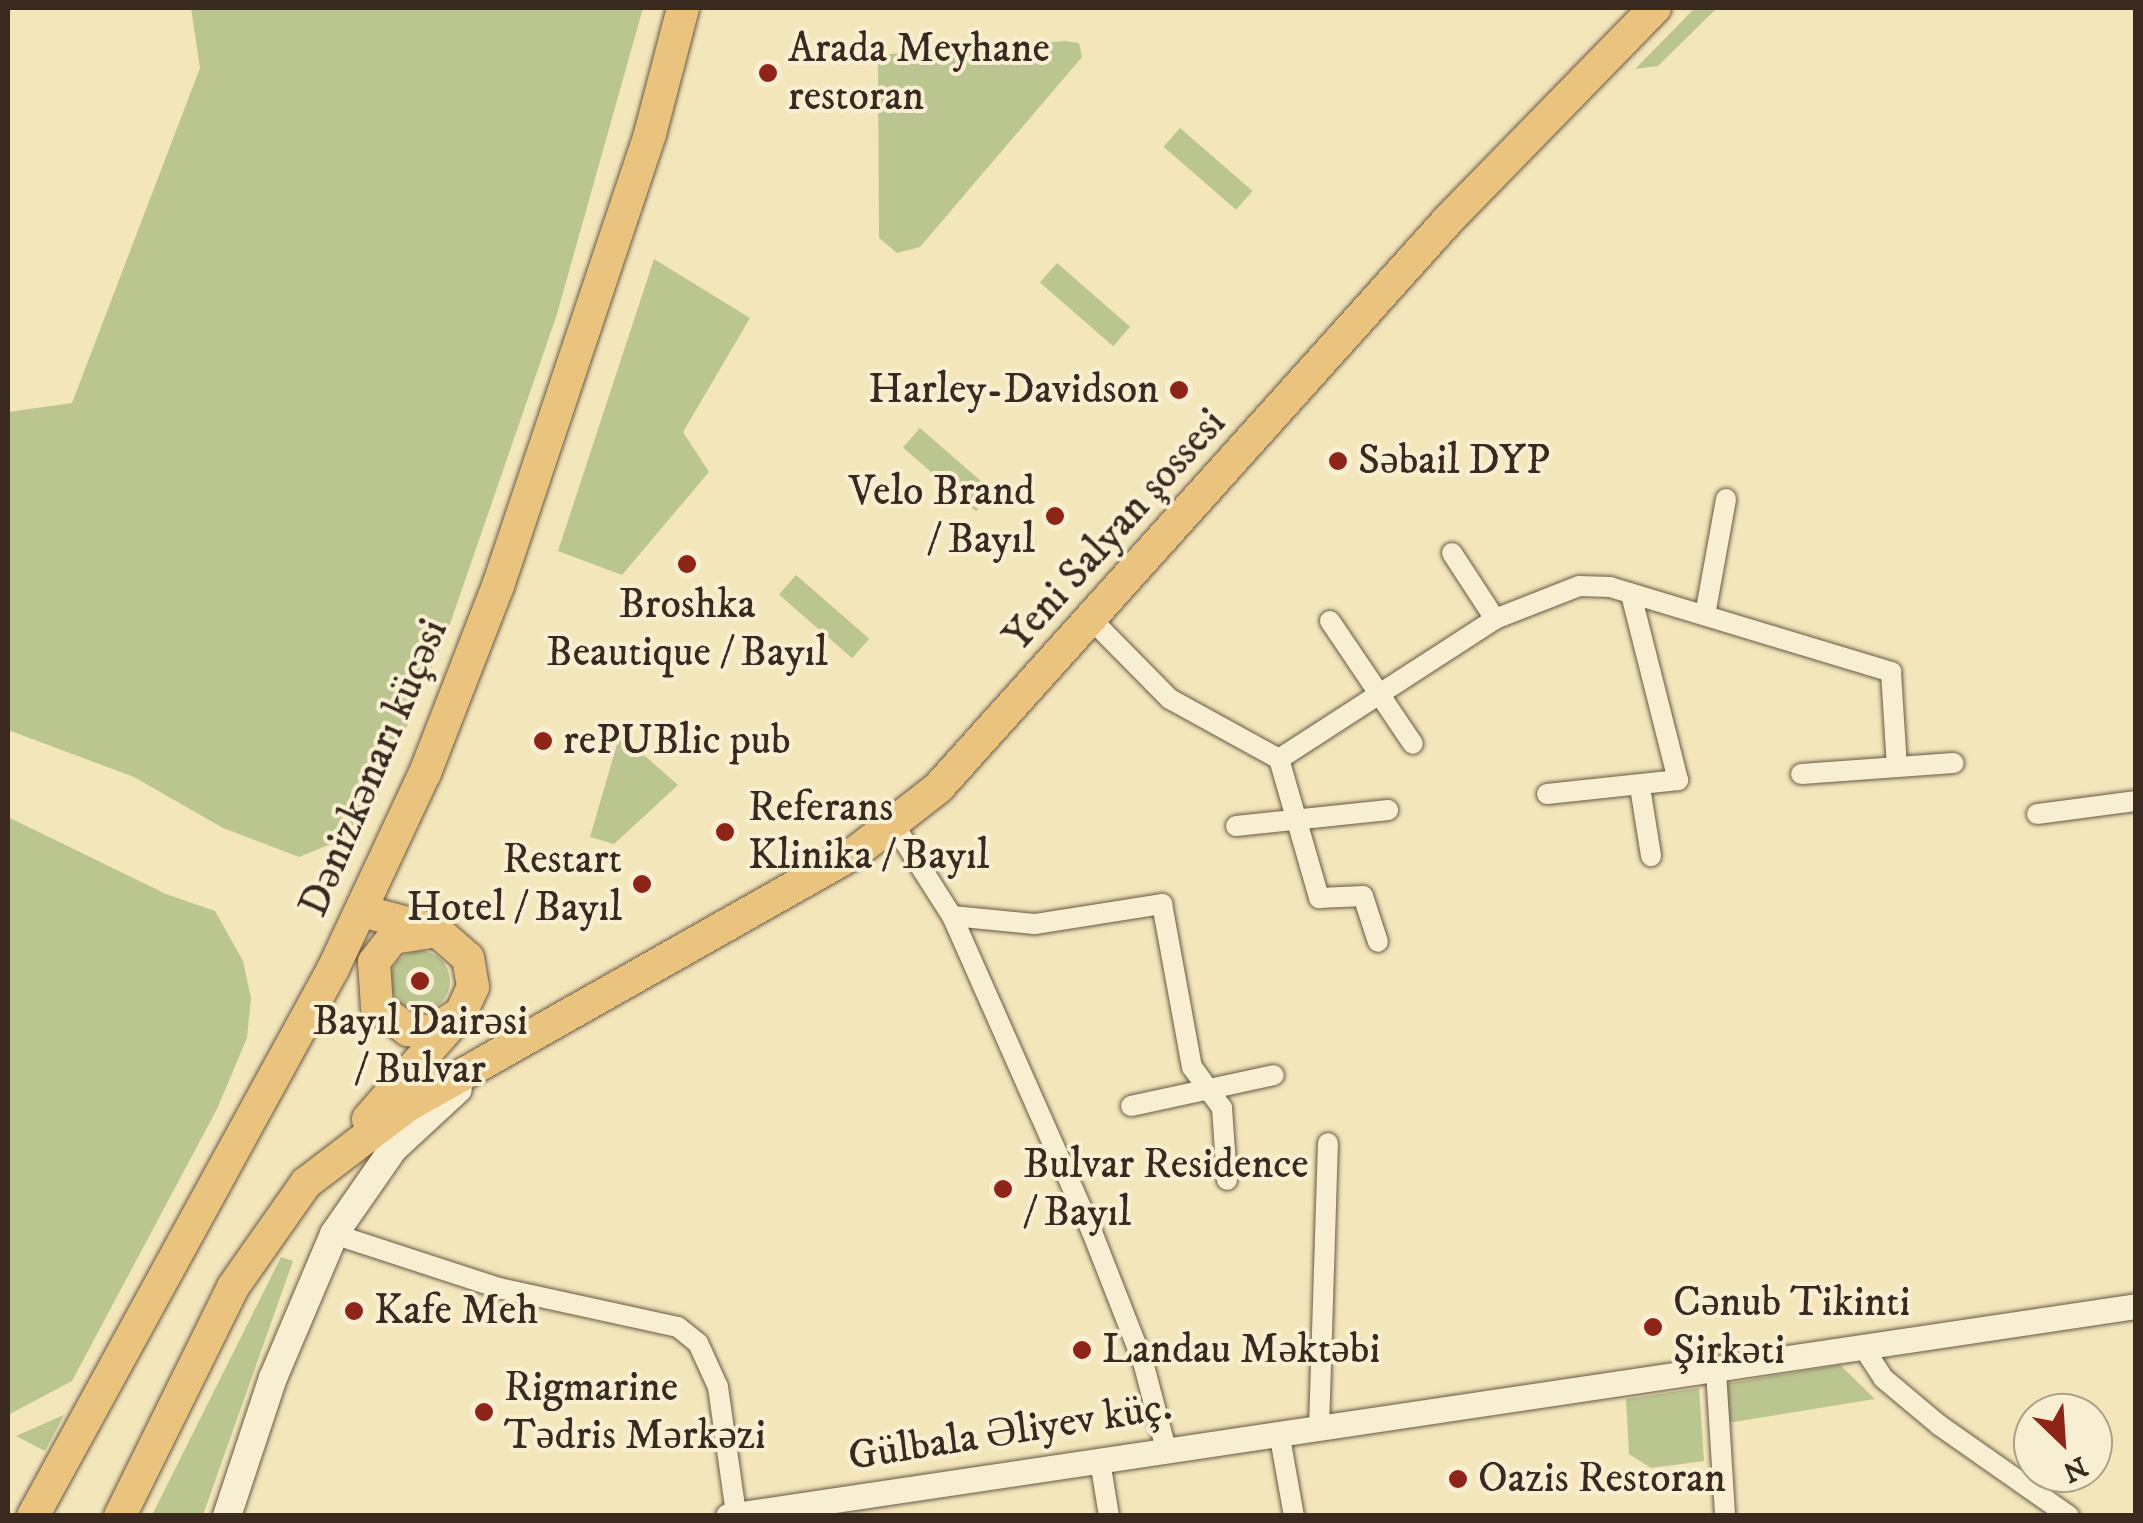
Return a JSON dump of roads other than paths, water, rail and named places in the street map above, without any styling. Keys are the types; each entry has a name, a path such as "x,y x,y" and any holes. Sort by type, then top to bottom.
{"highway":[{"name":"Dənizkənarı küçəsi","path":"33,1516 362,911 498,586 650,134 683,8"},
{"name":"Yeni Salyan şossesi","path":"564,1017 894,825 967,759 1448,219 1656,8"},
{"path":"120,1516 234,1287 275,1221 335,1156 411,1029 462,1012 472,972 460,946 437,931 362,911"},
{"path":"411,1029 370,977 381,948 406,932 437,931"},
{"path":"332,969 411,1029 492,1038 564,1017"},
{"path":"335,1156 564,1017"}],"main road":[{"path":"227,1516 273,1378 334,1234 418,1122 564,1017"}],"street":[{"path":"1705,615 1726,499"},
{"path":"1452,553 1496,620"},
{"path":"1278,758 1496,620 1579,586 1631,594 1892,672 1897,766"},
{"path":"1548,794 1673,783 1679,772 1631,594"},
{"path":"1092,620 1170,699 1278,758 1320,898 1363,896 1378,942"},
{"path":"1330,621 1384,692 1412,744"},
{"path":"1801,774 1954,763"},
{"path":"1640,786 1651,856"},
{"path":"2037,814 2136,801"},
{"path":"1236,826 1298,823 1388,810"},
{"path":"894,825 952,916 1126,1314 1166,1448"},
{"path":"952,916 1035,924 1162,904 1202,1087 1222,1108 1227,1180"},
{"path":"1131,1106 1202,1087 1274,1076"},
{"path":"1319,1428 1328,1143"},
{"path":"334,1234 499,1288 678,1327 698,1343 718,1387 736,1514"},
{"name":"Gülbala Əliyev küç.","path":"728,1516 1166,1448 1864,1350 2136,1306"},
{"path":"1864,1350 1883,1378 1939,1425 2069,1516"},
{"path":"1716,1371 1725,1516"},
{"path":"1279,1432 1294,1516"},
{"path":"1100,1460 1109,1516"}],"place":[{"name":"Arada Meyhane restoran","path":"768,73"},
{"name":"Harley-Davidson","path":"1179,390"},
{"name":"Səbail DYP","path":"1338,461"},
{"name":"Velo Brand / Bayıl","path":"1055,516"},
{"name":"Broshka Beautique / Bayıl","path":"687,564"},
{"name":"rePUBlic pub","path":"543,741"},
{"name":"Referans Klinika / Bayıl","path":"725,832"},
{"name":"Restart Hotel / Bayıl","path":"642,884"},
{"name":"Bayıl Dairəsi / Bulvar","path":"420,981"},
{"name":"Bulvar Residence / Bayıl","path":"1003,1189"},
{"name":"Kafe Meh","path":"354,1311"},
{"name":"Cənub Tikinti Şirkəti","path":"1653,1327"},
{"name":"Landau Məktəbi","path":"1082,1350"},
{"name":"Rigmarine Tədris Mərkəzi","path":"484,1412"},
{"name":"Oazis Restoran","path":"1458,1479"}]}
